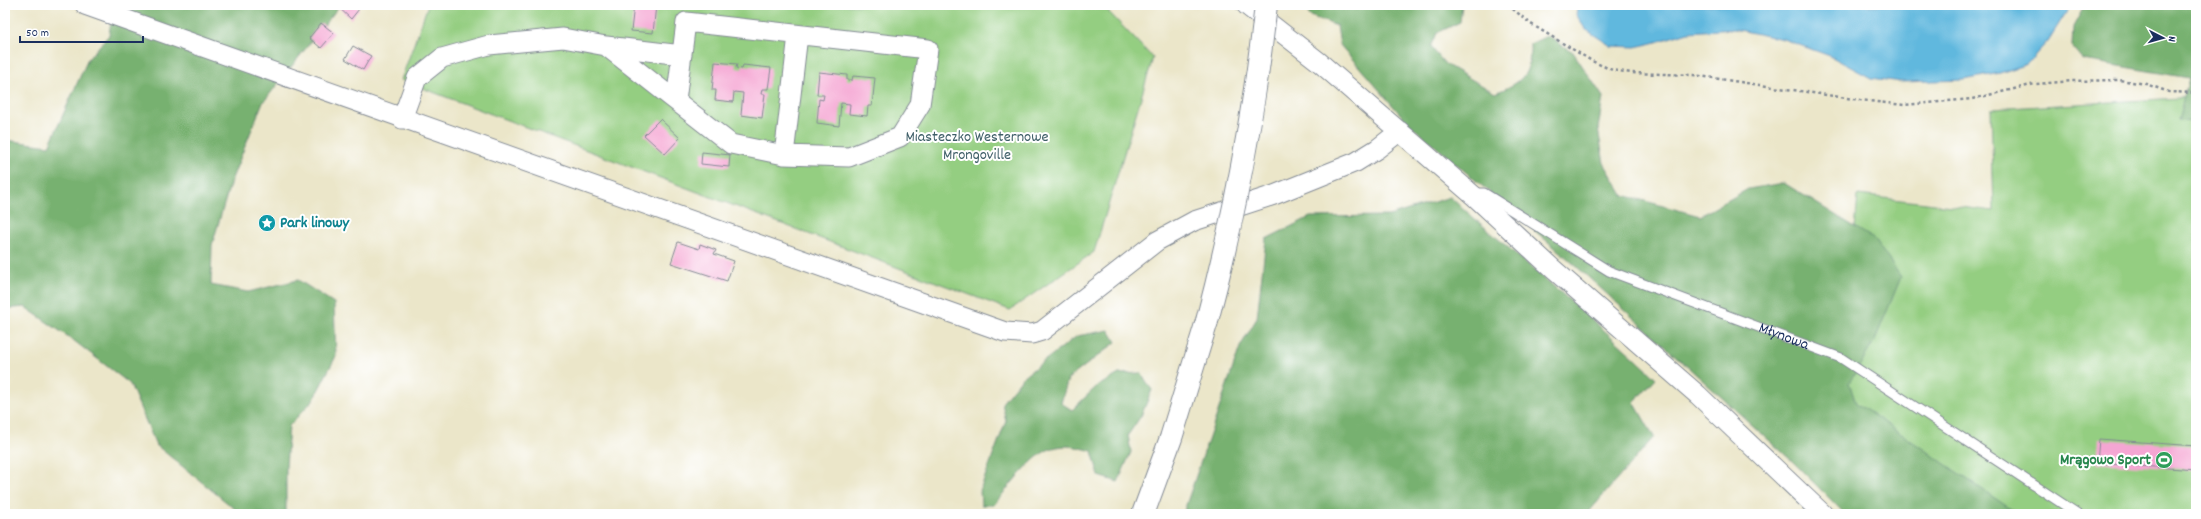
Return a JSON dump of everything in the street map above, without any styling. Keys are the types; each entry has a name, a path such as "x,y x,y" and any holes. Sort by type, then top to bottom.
{"main road":[{"path":"1143,514 1171,438 1207,321 1233,216 1244,161 1266,5"}],"street":[{"path":"85,5 402,119 1005,332 1032,334 1053,324 1158,241 1194,221 1274,195 1356,162 1377,149 1400,131"},
{"path":"1246,5 1318,61 1474,196 1553,269 1698,395 1823,514"},
{"path":"606,46 676,101 731,144 784,155 849,157 900,137 920,105 928,49 686,22 676,101"},
{"path":"784,155 798,35"},
{"path":"402,119 417,78 442,58 489,45 563,38 606,46 682,55"}],"lane":[{"name":"Młynowa","path":"1474,196 1478,193 1484,193 1609,271 1841,358 2078,514"}],"path":[{"path":"1508,5 1531,24 1592,61 1612,70 1630,73 1692,75 1860,100 1904,105 1964,100 2035,84 2072,81 2119,80 2146,84 2169,92 2196,93"}],"green space":[{"path":"113,5 340,5 262,104 231,181 212,245 211,285 248,292 298,280 334,303 336,356 313,400 289,426 286,467 286,514 241,514 156,445 130,384 73,340 25,307 5,309 5,140 49,146 88,59 109,35"},
{"name":"Miasteczko Westernowe Mrongoville","path":"428,5 1102,5 1153,58 1094,252 1010,310 401,80"},
{"path":"1303,5 1462,5 1460,22 1437,33 1431,47 1445,64 1495,93 1519,81 1527,70 1530,55 1530,44 1547,36 1573,52 1603,97 1598,129 1604,163 1623,195 1700,216 1748,189 1784,183 1874,239 1901,277 1875,340 1849,383 1856,403 2018,514 1845,514 1792,461 1567,258 1408,123 1340,45 1337,26 1310,16"},
{"path":"2085,5 2196,5 2196,121 2178,120 2189,78 2083,60 2072,47 2073,27"},
{"path":"2196,97 2196,514 1980,514 1838,419 1858,195 1994,211 1991,109"},
{"path":"1450,197 1580,309 1656,378 1634,402 1654,437 1587,514 1183,514 1240,347 1257,318 1266,239 1310,217 1389,216"},
{"path":"1109,330 1116,342 1068,379 1061,403 1072,410 1096,387 1119,374 1141,373 1152,390 1141,416 1128,435 1131,452 1118,482 1099,476 1092,451 1072,446 1063,446 1046,451 1029,464 994,505 981,505 980,490 1006,421 1002,403 1023,377 1077,336"}],"water":[{"path":"1578,5 2071,5 2048,41 2027,64 2000,73 1964,80 1902,82 1871,78 1830,56 1783,39 1734,29 1688,32 1635,47 1611,46 1585,29 1576,14"}],"building":[{"path":"336,5 354,5 359,9 351,19"},
{"path":"634,5 656,5 653,33 631,31"},
{"path":"321,23 334,33 321,48 309,38"},
{"path":"353,46 371,56 363,70 345,59"},
{"path":"715,62 737,64 736,68 742,69 743,65 771,68 768,89 762,89 761,94 765,94 762,118 741,115 743,93 734,92 733,102 715,100 716,90 712,90"},
{"path":"819,72 847,75 847,80 852,80 853,76 875,78 872,106 868,106 867,116 849,114 850,104 841,103 839,126 817,123 819,99 823,100 824,95 817,95"},
{"path":"660,119 680,138 665,154 644,135"},
{"path":"702,152 730,155 729,167 701,164"},
{"path":"678,242 699,249 700,244 716,250 714,254 734,261 727,281 671,263"},
{"path":"2099,439 2196,446 2196,470 2097,463"}],"place":[{"name":"Park linowy","path":"267,223"},
{"name":"Mrągowo Sport","path":"2164,460"}]}
